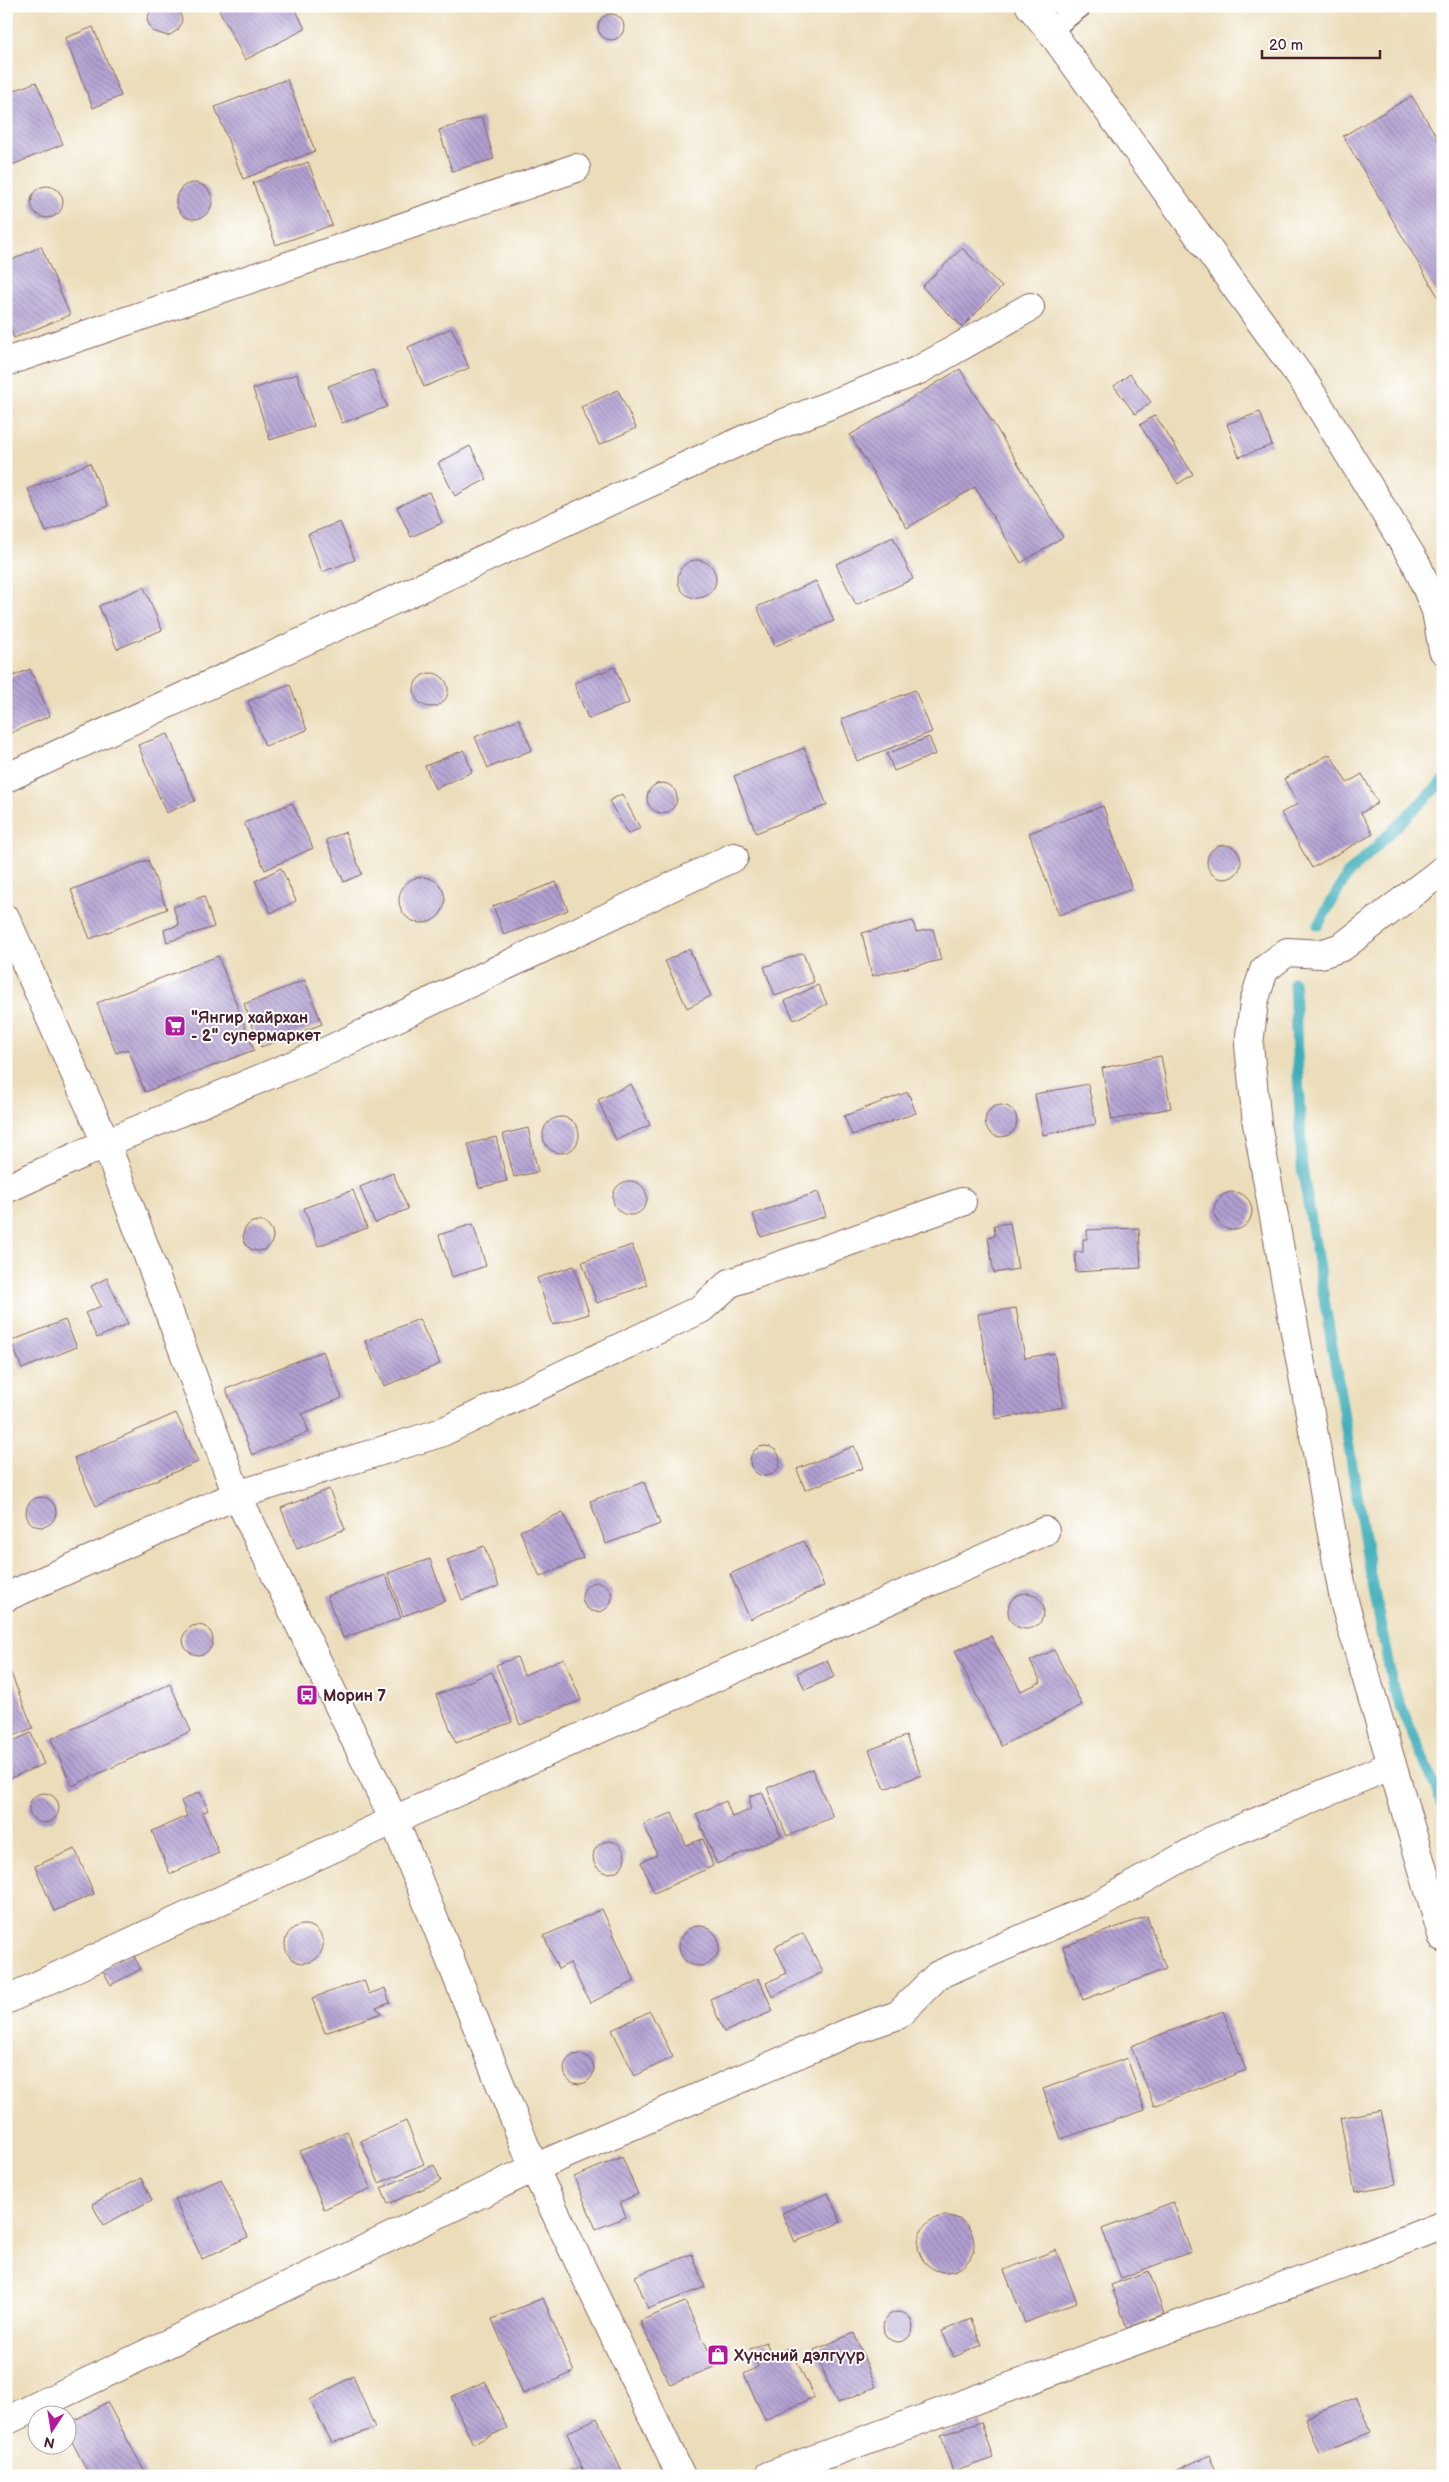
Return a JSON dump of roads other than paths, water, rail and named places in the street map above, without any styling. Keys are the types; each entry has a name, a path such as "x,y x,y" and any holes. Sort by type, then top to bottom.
{"street":[{"path":"1030,6 1050,30 1307,386 1417,565 1436,611 1443,650"},
{"path":"6,362 576,168"},
{"path":"6,778 756,434 919,370 1030,307"},
{"path":"6,1189 106,1143 329,1050 734,857"},
{"path":"1443,870 1342,947 1321,954 1287,952 1264,970 1254,1002 1249,1045 1258,1124 1345,1605 1443,1938"},
{"path":"6,919 106,1143 237,1495 394,1820 534,2168 680,2476"},
{"path":"6,1597 237,1495 440,1433 701,1309 730,1283 962,1202"},
{"path":"6,2000 394,1820 1045,1531"},
{"path":"6,2421 534,2168 854,2030 898,2015 938,1975 1095,1907 1211,1841 1392,1765"},
{"path":"768,2476 1352,2261 1443,2225"}],"lane":[{"path":"1050,30 1081,6"}],"waterway":[{"path":"1318,925 1347,875 1443,781"},
{"path":"1294,982 1302,1167 1367,1554 1393,1688 1443,1805"}],"place":[{"name":"\"Янгир хайрхан - 2\" супермаркет","path":"175,1026"},
{"name":"Морин 7","path":"307,1695"},
{"name":"Хүнсний дэлгүүр","path":"718,2355"}]}
